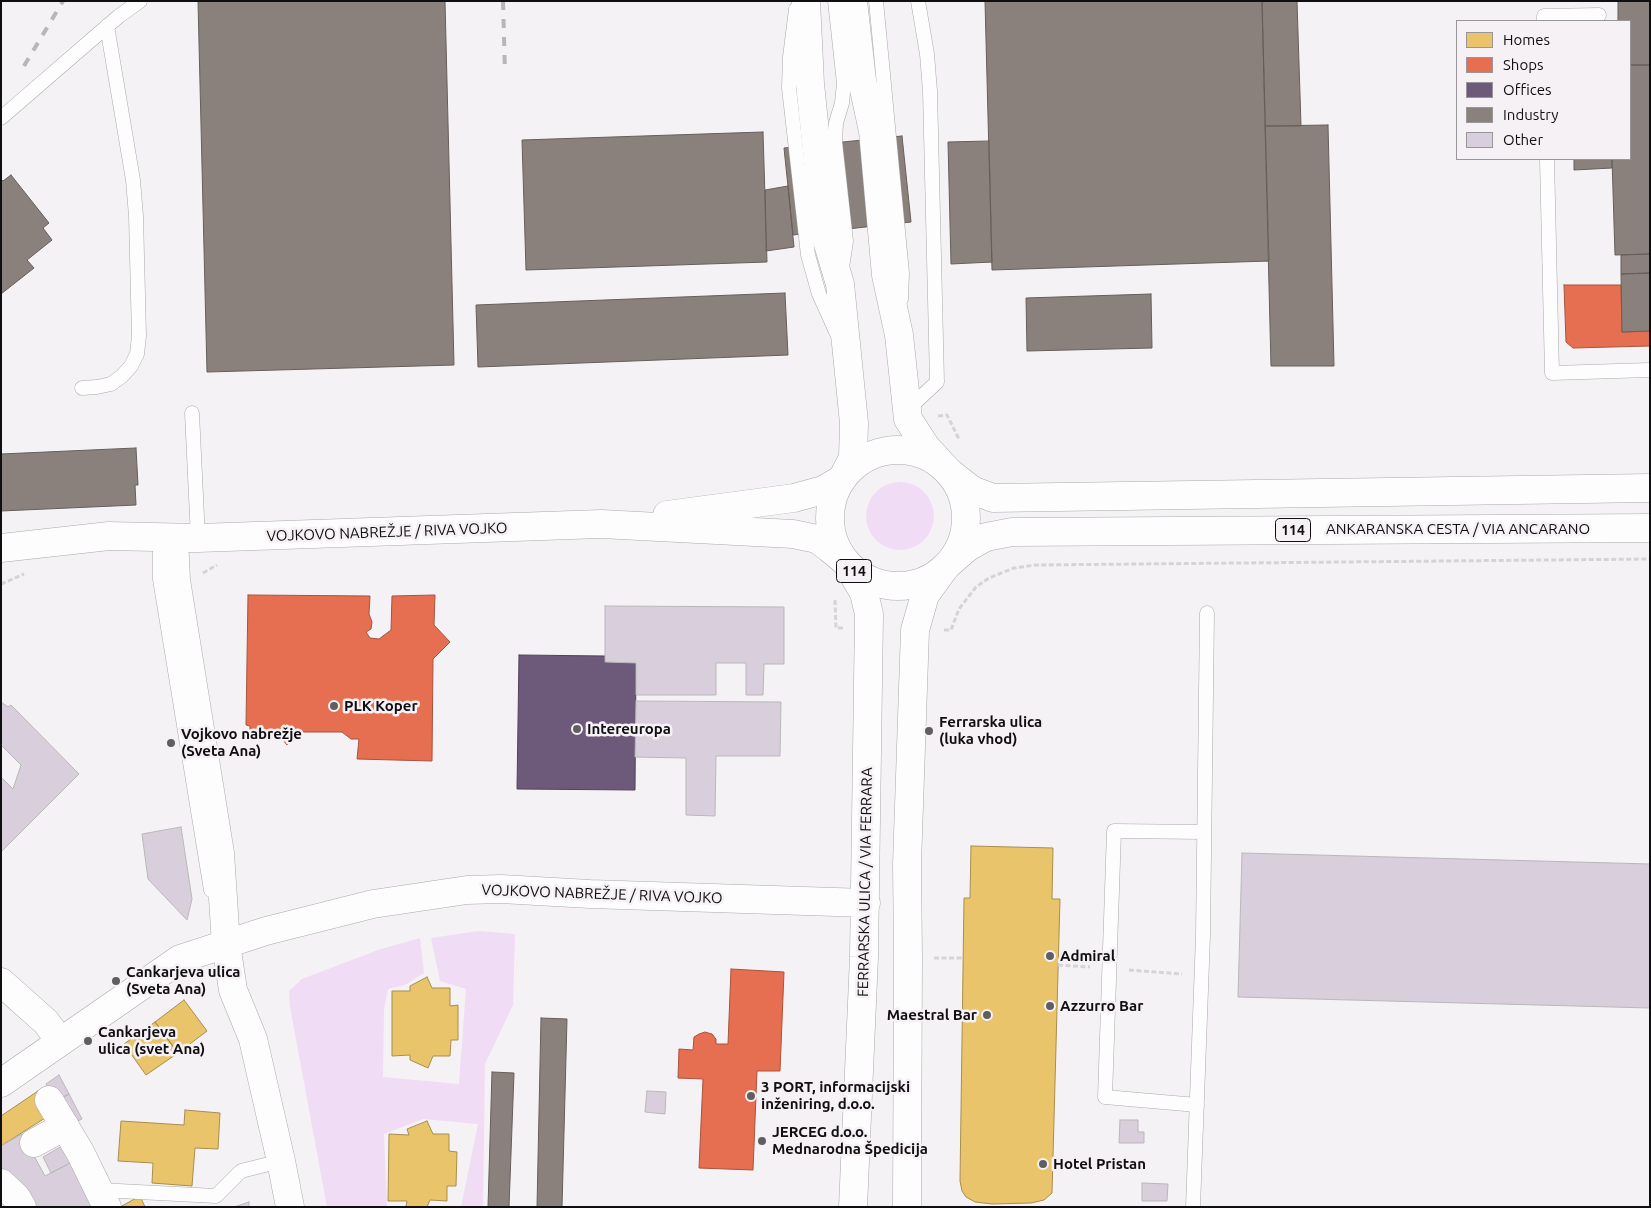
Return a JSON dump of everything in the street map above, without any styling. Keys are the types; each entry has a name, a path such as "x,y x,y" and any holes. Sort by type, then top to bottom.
{"street":[{"path":"601,524 794,498 823,490 842,479 853,458 854,423 840,284 826,237 810,84 806,1"},
{"path":"853,1 862,80 873,131 886,274 899,335 908,419 926,447 949,472"},
{"name":"114","path":"949,472 962,493 967,515 964,538 954,558 938,574 918,584 895,587 873,582 854,571 838,554 830,532 829,510 836,488 849,469 868,456 890,450 912,451 934,459 972,490 1002,499 1650,488"},
{"path":"601,524 792,534 816,539 846,562"},
{"name":"VOJKOVO NABREŽJE / RIVA VOJKO","path":"1,548 109,536 177,538 601,524"},
{"name":"ANKARANSKA CESTA / VIA ANCARANO","path":"946,566 968,547 986,537 1012,532 1650,528"},
{"path":"177,538 176,580 220,853 226,944 233,990 253,1039 290,1207"},
{"name":"FERRARSKA ULICA / VIA FERRARA","path":"846,562 864,593 869,614 866,903 854,1207"},
{"path":"907,1207 907,864 915,630 925,595 946,566"},
{"name":"VOJKOVO NABREŽJE / RIVA VOJKO","path":"1,1083 180,959 266,932 373,904 467,890 501,889 590,894 866,903"},
{"path":"1,982 46,1022 60,1041"},
{"path":"34,1143 57,1112 103,1198"},
{"path":"1,1183 16,1197 22,1207"}],"lane":[{"path":"1,118 107,26 140,1"},
{"path":"797,1 790,56 789,88 808,255 819,294 847,357"},
{"path":"835,1 844,94 836,123 835,142 846,241 840,284"},
{"path":"876,1 902,274 899,335"},
{"path":"907,410 937,382 930,91 927,54 918,1"},
{"path":"1544,20 1544,16 1599,14"},
{"path":"82,388 111,384 122,376 131,366 137,354 139,336 136,216 133,180 107,26"},
{"path":"1547,160 1552,373 1650,370"},
{"path":"177,538 192,413"},
{"path":"1193,1207 1203,935 1207,613"},
{"path":"1197,1105 1105,1097 1114,831 1204,832"},
{"path":"103,1198 216,1196 241,1171 281,1161"}],"path":[{"path":"947,415 961,444"},
{"path":"951,630 958,609 976,587 989,578 1014,568 1036,565 1650,559"}],"shaded area":[{"path":"907,482 919,488 928,497 934,509 932,529 924,540 907,550 893,550 876,540 868,529 866,509 876,492 887,484"},
{"path":"478,931 515,934 513,1005 485,1064 483,1207 461,1207 478,1124 423,1119 384,1134 387,1207 327,1207 290,1007 289,991 302,979 378,950 420,938 424,973 405,985 388,989 384,1009 383,1077 459,1084 466,989 440,981 431,938"}],"building: Homes":[{"path":"971,846 1053,848 1052,899 1060,899 1052,1193 1044,1200 1031,1203 992,1204 975,1202 966,1197 962,1191 960,1181 964,898 970,898"},
{"path":"427,977 432,988 450,988 450,1006 458,1005 458,1040 451,1040 450,1056 433,1056 428,1068 410,1060 410,1055 392,1056 392,991 410,991 410,986"},
{"path":"184,1000 207,1031 178,1053 155,1022"},
{"path":"155,1022 178,1053 146,1075 124,1044"},
{"path":"38,1091 53,1113 1,1146 1,1116"},
{"path":"185,1110 220,1113 218,1149 195,1148 192,1186 152,1183 153,1163 118,1161 121,1121 184,1125"},
{"path":"427,1121 433,1134 449,1134 449,1151 457,1152 456,1186 447,1186 447,1201 430,1200 427,1207 408,1207 406,1206 407,1201 388,1201 389,1134 409,1135 407,1129"},
{"path":"140,1196 145,1207 120,1207"}],"building: Shops":[{"path":"1564,285 1621,285 1622,332 1650,331 1650,346 1573,348 1566,342"},
{"path":"248,595 370,596 369,614 372,622 371,629 366,632 370,638 379,639 391,630 392,596 435,595 434,625 450,642 433,659 432,761 357,759 359,739 351,739 342,732 301,732 287,745 279,735 250,734 250,726 246,725"},
{"path":"731,969 784,972 780,1071 757,1071 753,1170 699,1168 703,1079 678,1078 679,1049 693,1050 694,1037 705,1032 712,1034 716,1039 716,1044 728,1044"}],"building: Offices":[{"name":"Intereuropa","path":"519,655 605,656 605,662 636,663 635,790 517,789"}],"building: Industry":[{"path":"198,1 445,1 454,365 207,372"},
{"path":"985,1 1262,1 1269,261 992,270"},
{"path":"1262,1 1297,1 1301,126 1265,126"},
{"path":"1618,1 1650,1 1650,65 1631,65 1631,20 1618,20"},
{"path":"1631,65 1650,65 1650,254 1615,255 1612,160 1631,160"},
{"path":"1328,125 1334,366 1271,366 1265,126"},
{"path":"763,132 767,262 526,270 522,140"},
{"path":"902,136 911,222 793,235 784,148"},
{"path":"989,141 992,262 951,264 948,142"},
{"path":"1574,160 1612,160 1612,168 1574,170"},
{"path":"11,175 49,223 43,228 52,240 27,260 34,268 1,294 1,179 3,181"},
{"path":"788,186 794,247 766,251 765,190"},
{"path":"1650,254 1650,273 1621,274 1621,255"},
{"path":"1650,273 1650,331 1622,332 1621,274"},
{"path":"785,293 788,355 478,367 476,305"},
{"path":"1151,294 1152,348 1027,351 1026,298"},
{"path":"136,448 138,485 135,485 136,505 1,511 1,454"},
{"path":"541,1018 567,1019 562,1207 537,1207"},
{"path":"492,1072 514,1073 509,1207 488,1207"}],"building: Other":[{"path":"605,606 784,607 784,664 764,664 763,695 746,695 746,663 716,663 716,695 636,695 636,663 605,662"},
{"path":"636,701 781,702 780,756 716,756 715,816 686,815 686,758 635,757"},
{"path":"1,702 8,707 11,705 79,774 1,852 1,777 13,789 21,765 1,745"},
{"path":"181,827 192,899 187,920 148,879 142,834"},
{"path":"1242,853 1650,864 1650,1008 1238,997"},
{"path":"59,1075 69,1094 56,1101 46,1084"},
{"path":"647,1091 666,1092 665,1114 645,1112"},
{"path":"69,1094 82,1119 68,1126 56,1101"},
{"path":"1120,1120 1138,1120 1138,1132 1144,1132 1144,1143 1119,1143"},
{"path":"22,1134 45,1176 76,1160 101,1207 30,1207 1,1166 1,1146"},
{"path":"67,1143 76,1160 51,1173 43,1157"},
{"path":"1142,1183 1168,1184 1167,1201 1142,1201"},
{"path":"249,1202 249,1207 234,1207"}],"railway":[{"path":"24,66 63,1"},
{"path":"503,1 505,73"}],"place":[{"name":"PLK Koper","path":"334,706"},
{"name":"Intereuropa","path":"577,729"},
{"name":"Ferrarska ulica (luka vhod)","path":"929,731"},
{"name":"Vojkovo nabrežje (Sveta Ana)","path":"171,743"},
{"name":"Admiral","path":"1050,956"},
{"name":"Cankarjeva ulica (Sveta Ana)","path":"116,981"},
{"name":"Azzurro Bar","path":"1050,1006"},
{"name":"Maestral Bar","path":"987,1015"},
{"name":"Cankarjeva ulica (svet Ana)","path":"88,1041"},
{"name":"3 PORT, informacijski inženiring, d.o.o.","path":"751,1096"},
{"name":"JERCEG d.o.o. Mednarodna Špedicija","path":"762,1141"},
{"name":"Hotel Pristan","path":"1043,1164"}]}
